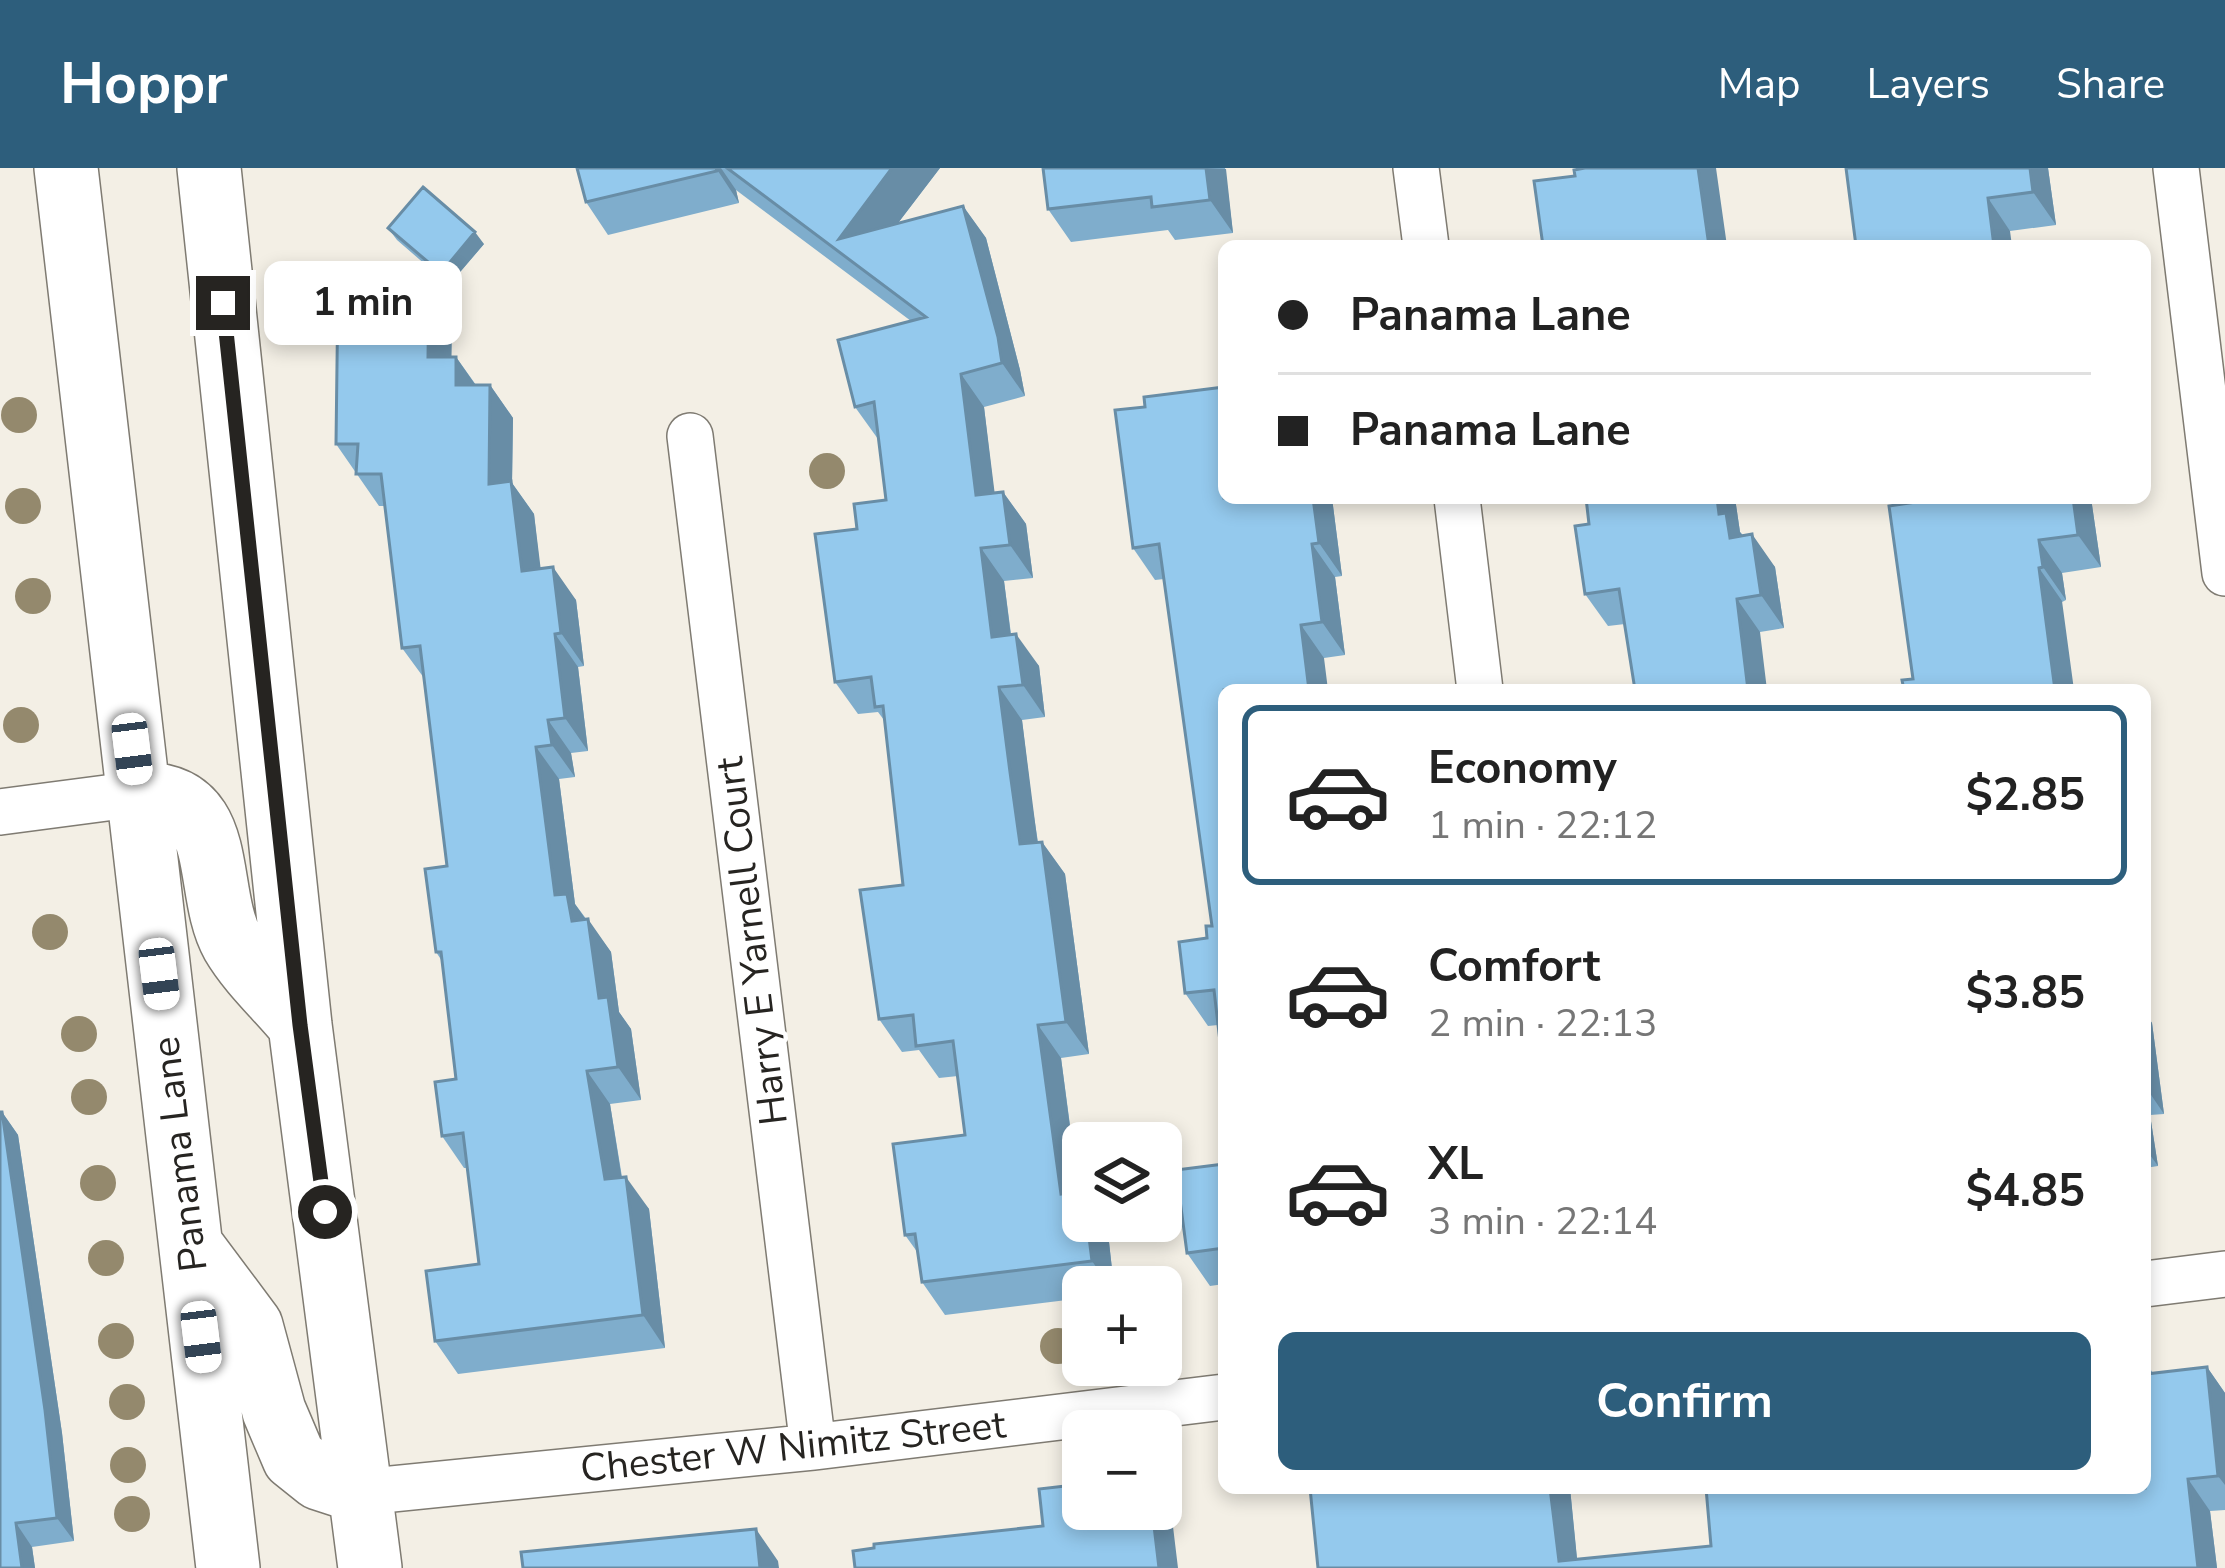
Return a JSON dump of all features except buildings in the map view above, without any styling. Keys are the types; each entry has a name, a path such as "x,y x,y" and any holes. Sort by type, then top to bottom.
{"main road":[{"name":"Panama Lane","path":"66,168 228,1568"},
{"path":"208,168 300,1025 370,1568"},
{"path":"137,794 165,793 190,810 207,838 220,907 233,944 300,1025"},
{"path":"191,1245 251,1326 274,1411 293,1458 319,1478 362,1492"}],"street":[{"path":"1417,168 1425,240"},
{"path":"2176,168 2225,573"},
{"name":"Harry E Yarnell Court","path":"690,436 813,1447"},
{"path":"1458,504 1479,684"},
{"path":"0,812 137,794"},
{"path":"2151,1283 2225,1274"},
{"name":"Chester W Nimitz Street","path":"362,1492 813,1447 1218,1398"}],"route":[{"path":"223,303 300,1025 325,1212"}]}
